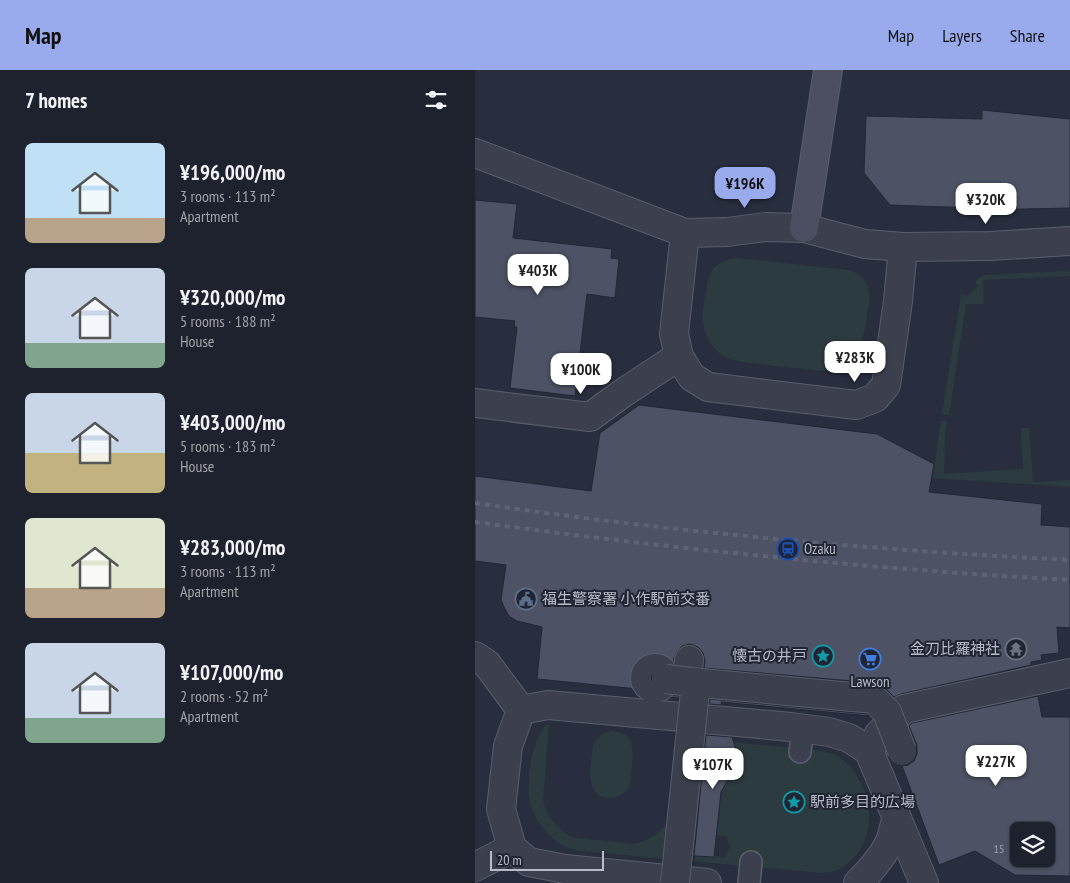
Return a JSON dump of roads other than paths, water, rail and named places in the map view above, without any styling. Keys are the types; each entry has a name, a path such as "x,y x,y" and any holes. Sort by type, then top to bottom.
{"street":[{"path":"803,228 828,70"},
{"path":"475,153 685,232 727,232 765,227 803,228 865,244 903,247 990,246 1070,241"},
{"path":"685,232 674,334 679,356 691,377 708,387 856,405 875,398 886,385 898,301 903,247"},
{"path":"475,403 590,417 679,356"},
{"path":"475,656 487,664 521,710"},
{"path":"869,751 879,734 904,709 1070,673"},
{"path":"675,883 684,675 874,699 887,712 902,751"},
{"path":"521,710 549,705 802,740 829,732 849,738 869,751 924,883"},
{"path":"521,710 508,746 501,809 522,864"},
{"path":"858,883 867,875 890,841 897,818"},
{"path":"475,867 522,864 707,883"}],"railway":[{"path":"475,503 623,523 772,539 1070,560"},
{"path":"475,522 772,557 1070,580"}],"place":[{"name":"Ozaku","path":"788,549"},
{"name":"福生警察署 小作駅前交番","path":"526,599"},
{"name":"金刀比羅神社","path":"1016,649"},
{"name":"懐古の井戸","path":"823,656"},
{"name":"Lawson","path":"870,659"},
{"name":"駅前多目的広場","path":"794,802"}]}
